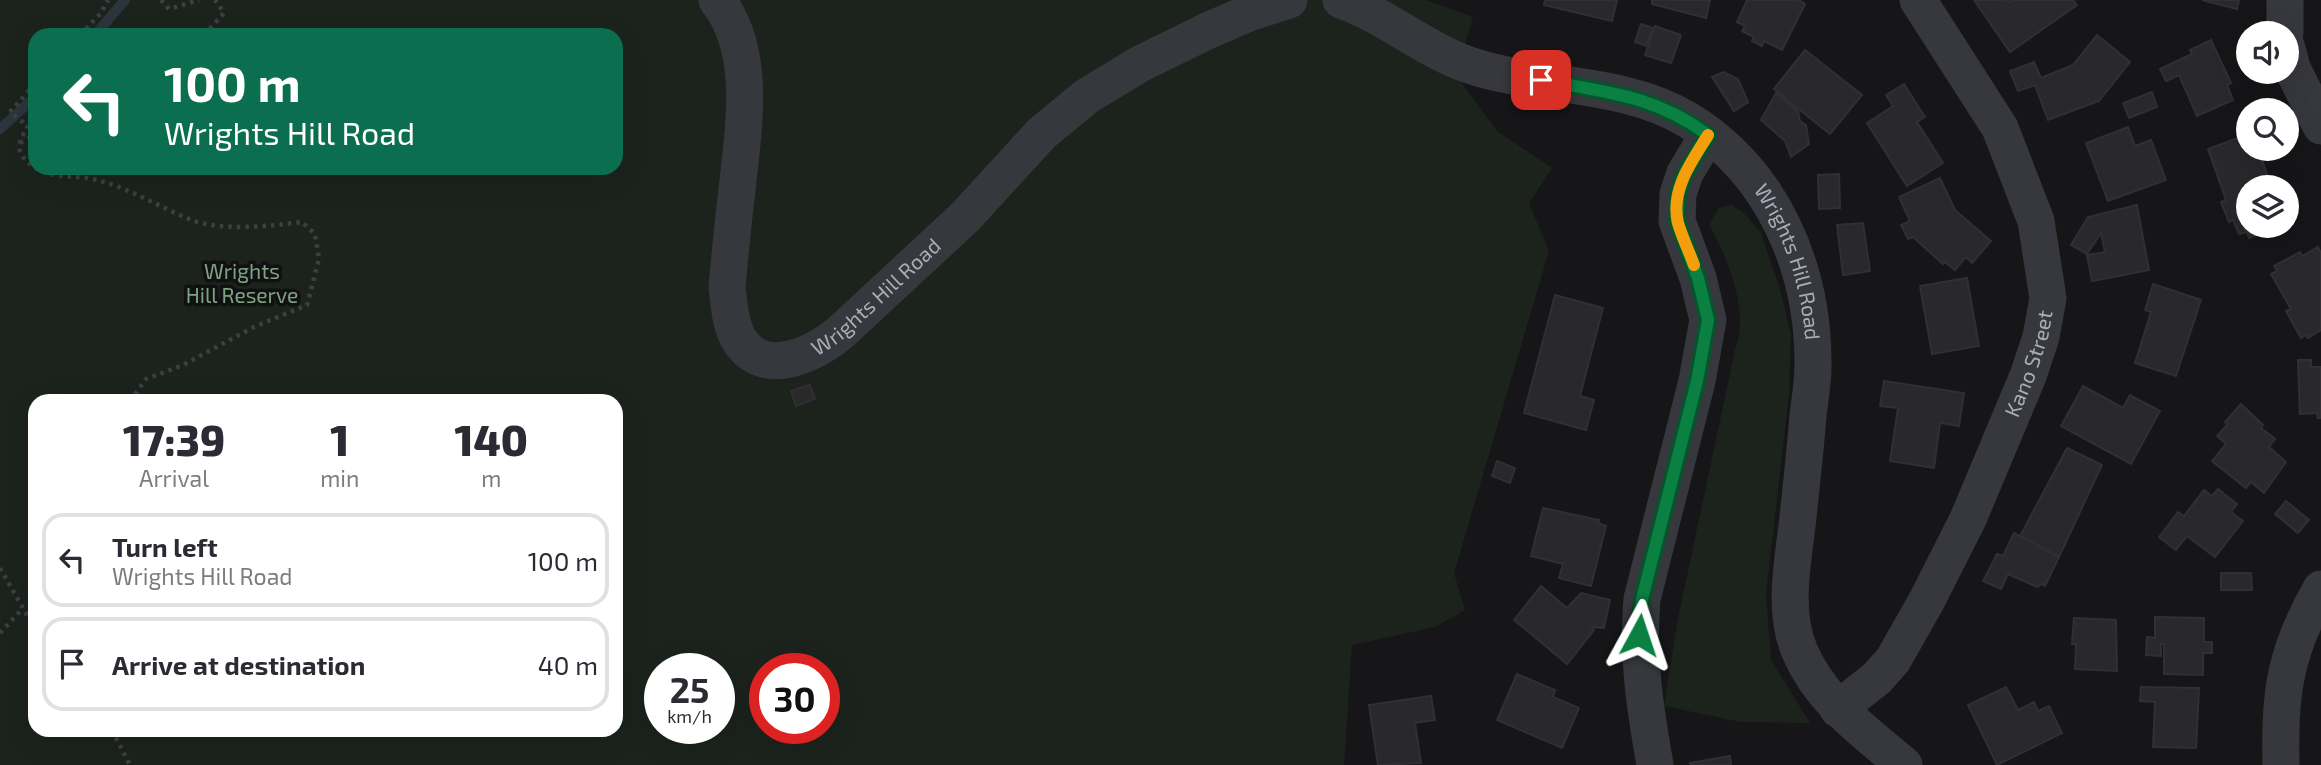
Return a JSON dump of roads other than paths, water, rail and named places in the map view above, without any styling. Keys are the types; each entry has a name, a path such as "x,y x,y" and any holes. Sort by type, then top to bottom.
{"street":[{"name":"Wrights Hill Road","path":"716,0 734,31 744,90 743,128 727,288 730,310 738,337 745,346 754,354 779,360 812,352 841,332 965,217 1042,133 1087,96 1140,64 1205,32 1251,12 1289,0"},
{"name":"Wrights Hill Road","path":"1341,0 1374,14 1443,55 1472,66 1634,97 1668,110 1708,135 1731,156 1772,205 1786,231 1801,270 1809,307 1813,367 1791,585 1792,621 1799,650 1809,670 1838,709 1904,765"},
{"name":"Kano Street","path":"1838,709 1877,678 1893,660 1927,600 1968,519 2028,376 2048,299 2036,221 2000,128 1918,0"},
{"path":"2285,21 2286,0"},
{"path":"2299,83 2321,126"},
{"path":"1656,765 1642,690 1639,635 1642,599 1697,381 1708,320 1698,278 1677,221 1681,184 1708,135"},
{"path":"2281,765 2283,689 2291,652 2302,621 2321,589"}],"waterway":[{"path":"101,28 125,0"},
{"path":"0,129 28,103"}],"park label":[{"name":"Wrights Hill Reserve","path":"242,284"}]}
